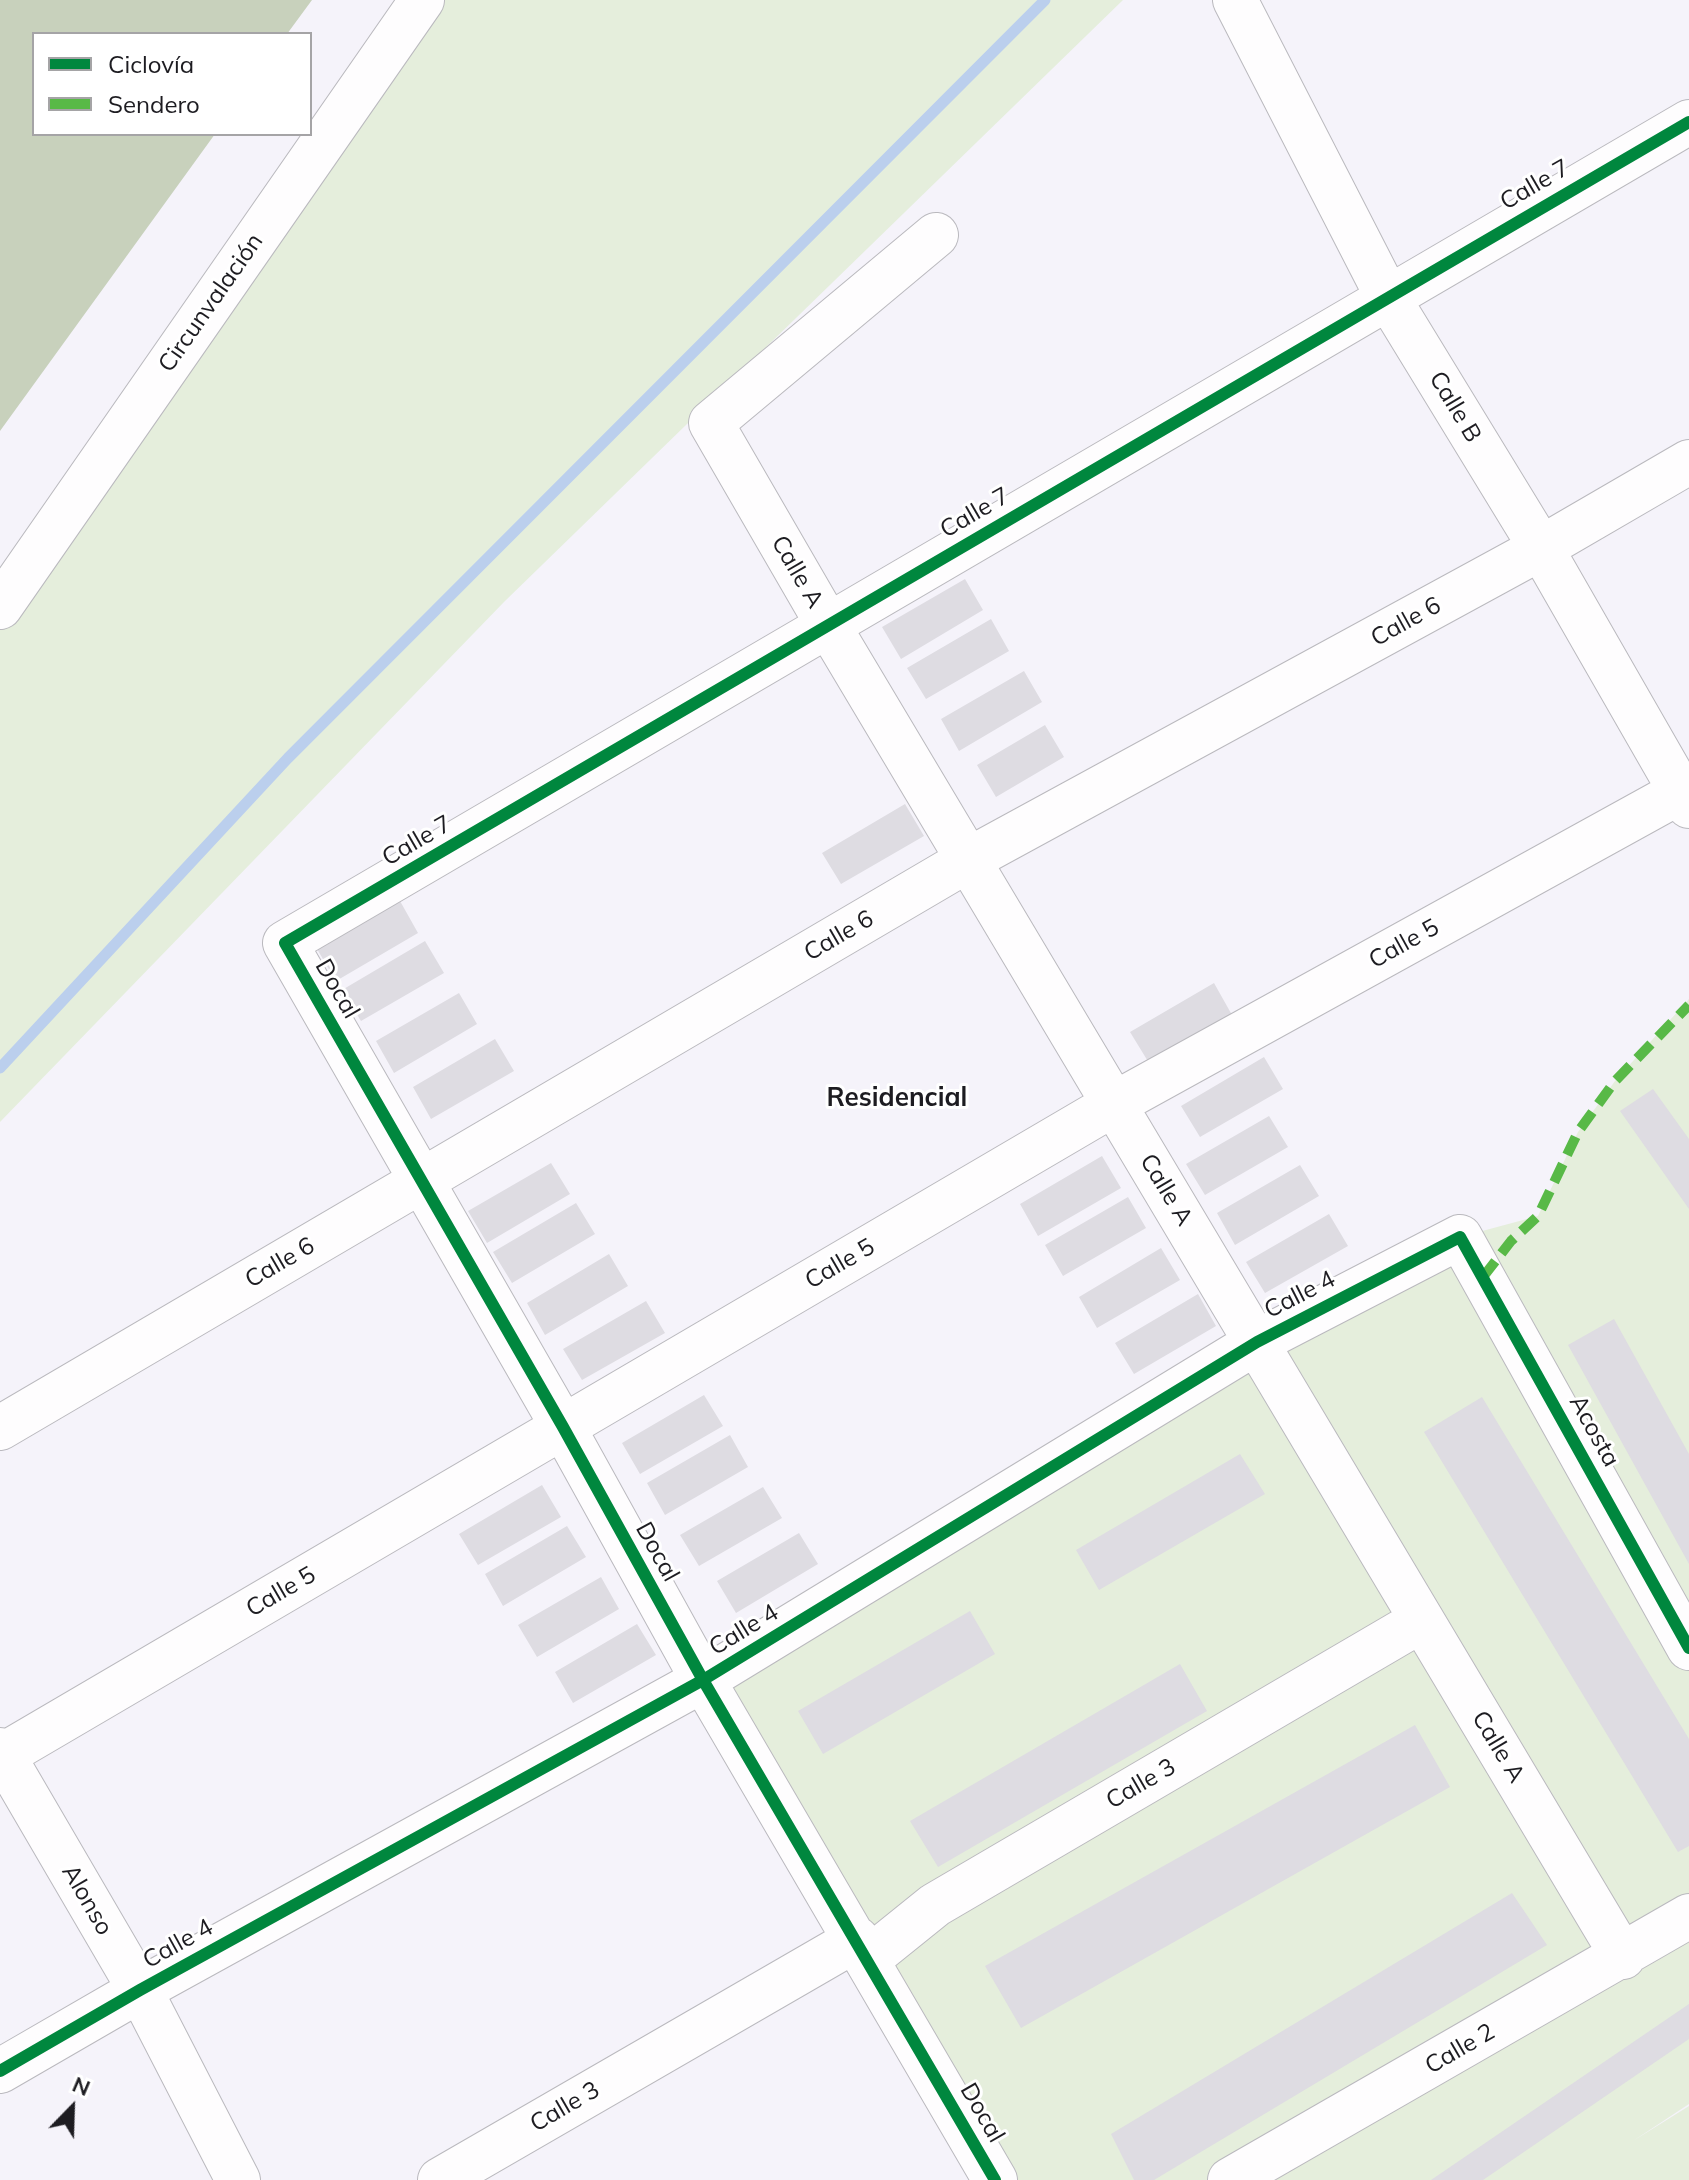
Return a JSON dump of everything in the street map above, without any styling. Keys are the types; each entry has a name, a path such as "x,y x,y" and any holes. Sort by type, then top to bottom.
{"street":[{"name":"Circunvalación","path":"0,607 422,0"},
{"name":"Calle B","path":"1235,0 1387,296 1541,548 1686,795"},
{"name":"Calle 7","path":"285,943 1689,122"},
{"name":"Calle A","path":"936,235 711,423 828,625 1623,1957"},
{"name":"Calle 6","path":"0,1428 968,860 1541,548 1689,462"},
{"name":"Calle 5","path":"1,1754 1114,1104 1686,795"},
{"name":"Docal","path":"285,943 563,1427 703,1680 995,2180"},
{"name":"Calle 4","path":"0,2071 140,1990 703,1680 1257,1342 1460,1237"},
{"name":"Acosta","path":"1460,1237 1689,1648"},
{"name":"Calle 3","path":"440,2180 862,1949 1422,1620"},
{"name":"Alonso","path":"1,1754 140,1990 238,2180"},
{"name":"Calle 2","path":"1230,2180 1623,1957 1689,1916"}],"green space":[{"path":"0,0 312,0 288,32 32,32 32,136 214,136 0,431"},
{"path":"435,0 1123,0 505,601 0,1122 0,613"},
{"path":"1689,999 1689,2104 1633,2141 1689,2106 1689,2180 995,2180 703,1680 1460,1237 1538,1216 1578,1132 1615,1081"}],"building":[{"path":"965,579 983,610 901,659 882,627"},
{"path":"991,619 1009,651 926,699 907,668"},
{"path":"1024,671 1042,702 959,751 941,719"},
{"path":"1045,725 1064,757 996,797 977,765"},
{"path":"905,804 924,836 841,884 822,853"},
{"path":"400,901 418,933 336,981 317,949"},
{"path":"425,941 444,973 361,1021 342,990"},
{"path":"1214,983 1232,1015 1149,1063 1130,1032"},
{"path":"459,993 477,1024 394,1073 376,1041"},
{"path":"495,1039 514,1071 431,1119 413,1087"},
{"path":"1264,1057 1283,1089 1200,1137 1181,1106"},
{"path":"1653,1089 1689,1139 1689,1209 1620,1111"},
{"path":"1269,1116 1288,1147 1205,1195 1186,1164"},
{"path":"1102,1156 1121,1188 1038,1236 1020,1204"},
{"path":"551,1163 570,1194 487,1243 468,1211"},
{"path":"1300,1165 1319,1196 1235,1245 1217,1213"},
{"path":"1128,1197 1146,1228 1063,1276 1045,1245"},
{"path":"576,1203 595,1234 512,1283 493,1252"},
{"path":"1329,1214 1348,1246 1265,1293 1246,1262"},
{"path":"1161,1248 1180,1280 1097,1328 1079,1297"},
{"path":"609,1254 628,1286 545,1335 527,1303"},
{"path":"1198,1294 1216,1326 1134,1374 1115,1343"},
{"path":"646,1301 665,1333 582,1380 563,1349"},
{"path":"1614,1319 1689,1454 1689,1564 1568,1345"},
{"path":"704,1395 723,1426 640,1474 622,1443"},
{"path":"1482,1397 1689,1739 1689,1846 1678,1852 1424,1432"},
{"path":"730,1435 748,1467 665,1515 647,1483"},
{"path":"1240,1454 1265,1494 1099,1590 1076,1550"},
{"path":"542,1485 561,1517 478,1565 459,1534"},
{"path":"763,1487 782,1518 699,1566 680,1535"},
{"path":"567,1526 586,1557 503,1606 485,1574"},
{"path":"799,1533 818,1564 736,1613 717,1581"},
{"path":"601,1577 619,1609 537,1657 518,1625"},
{"path":"970,1611 995,1654 823,1754 798,1711"},
{"path":"637,1624 656,1655 573,1703 555,1672"},
{"path":"1180,1664 1207,1711 938,1867 910,1821"},
{"path":"1415,1725 1450,1787 1021,2028 985,1966"},
{"path":"1512,1893 1547,1945 1154,2180 1134,2180 1111,2134"},
{"path":"1689,2004 1689,2039 1483,2180 1431,2180"}],"waterway":[{"path":"0,1068 288,758 1045,0"}],"marked path":[{"path":"1483,1277 1511,1241 1538,1216 1578,1132 1615,1081 1689,1005"}],"cycle path":[{"path":"995,2180 703,1680 563,1427 285,943 1689,122"},
{"path":"0,2071 140,1990 703,1680 1257,1342 1460,1237 1689,1648"}],"district":[{"name":"Residencial","path":"897,1098"}]}
